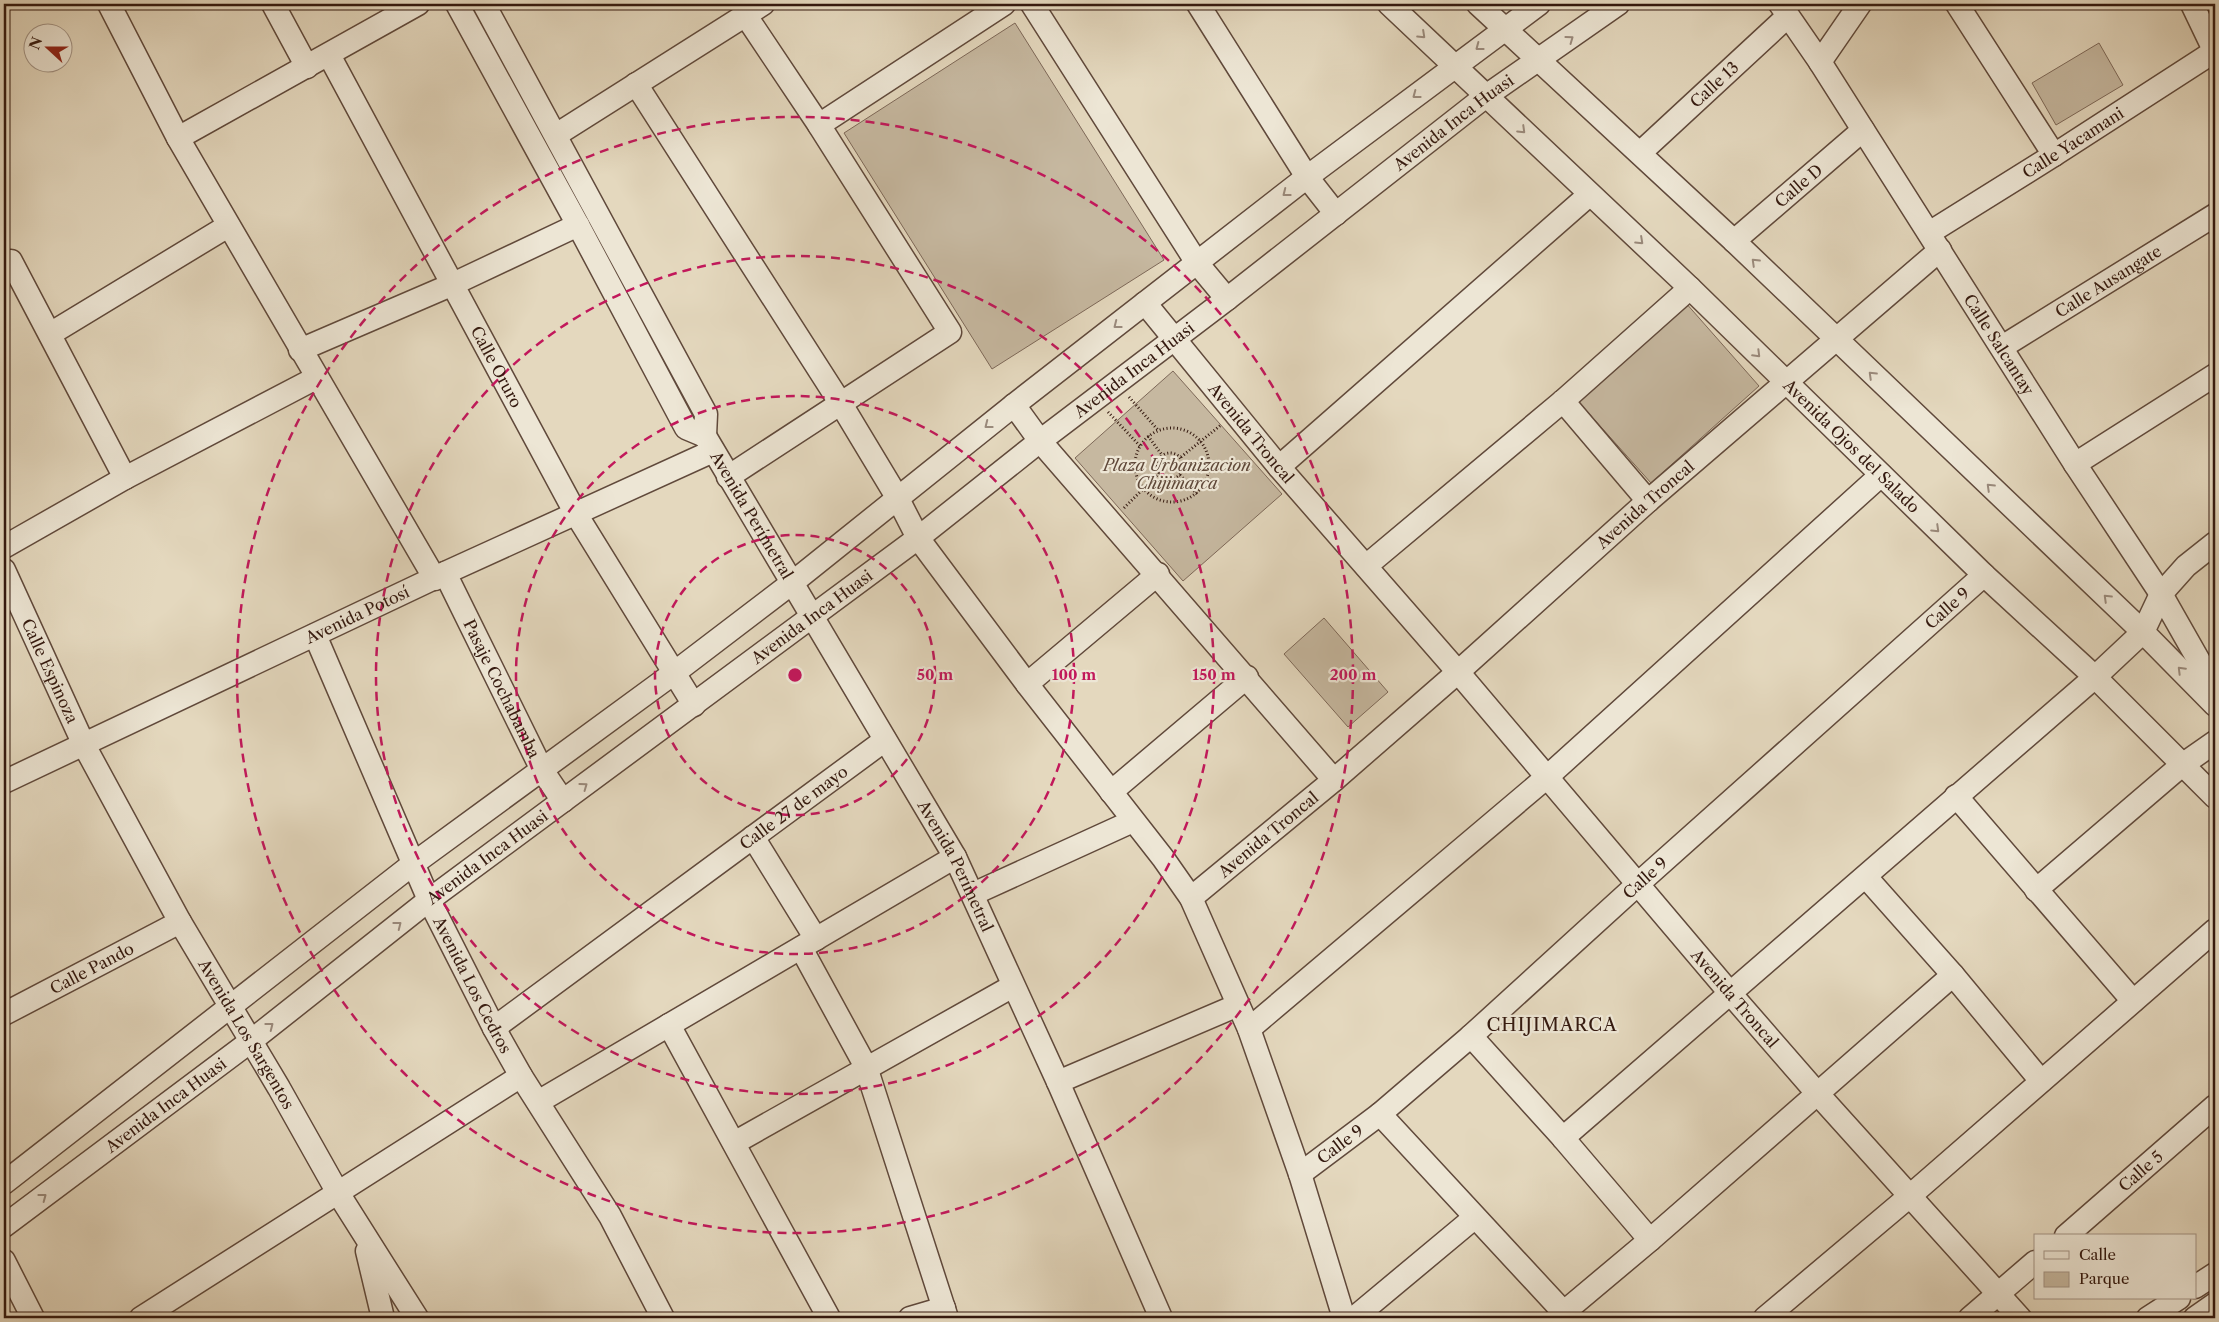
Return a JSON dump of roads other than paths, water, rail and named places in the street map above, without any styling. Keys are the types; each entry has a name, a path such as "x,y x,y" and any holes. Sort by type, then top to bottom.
{"street":[{"name":"Pasaje Cochabamba","path":"109,4 178,138 228,226 316,378 440,576 542,770 563,801"},
{"path":"273,4 308,67"},
{"path":"178,138 418,4"},
{"path":"457,4 686,428 709,444"},
{"path":"483,4 556,135 706,414 709,444"},
{"path":"819,125 1004,4"},
{"path":"1032,4 1197,264 1227,299"},
{"path":"1198,4 1307,177 1336,214"},
{"name":"Avenida Ojos del Salado","path":"1389,4 1589,195 1690,288 1984,575 2095,677 2215,797"},
{"path":"1478,4 1538,62 1640,153 1734,241 1835,340 2143,632 2215,705"},
{"path":"4,1183 413,864 674,673 792,583 897,497 1307,177 1538,4"},
{"name":"Avenida Inca Huasi","path":"4,1226 251,1041 429,900 918,538 1040,441 1174,340 1486,96 1538,62 1618,4"},
{"path":"1820,62 1860,4"},
{"path":"1957,4 2054,155"},
{"path":"2192,4 2215,51"},
{"path":"556,135 754,10 819,125 950,332 728,477"},
{"name":"Calle Salcantay","path":"1784,10 1864,130 2075,464 2161,594 2215,688"},
{"name":"Calle 13","path":"1640,153 1784,10"},
{"name":"Calle Yacamani","path":"1835,340 1934,241 2054,155 2215,51"},
{"name":"Calle Oruro","path":"329,55 451,285 576,514 694,705"},
{"path":"636,84 840,404 897,497 918,538 1027,684 1180,880 1190,898 1249,1029 1300,1174 1344,1318"},
{"name":"Calle D","path":"1734,241 1864,130"},
{"path":"1280,467 1589,195"},
{"name":"Calle Ausangate","path":"2002,347 2215,216"},
{"path":"300,350 451,285 578,225"},
{"path":"50,334 228,226"},
{"path":"11,260 125,478"},
{"path":"1366,566 1563,401 1690,288"},
{"name":"Avenida Troncal","path":"1145,304 1235,414 1458,672 1730,993 1817,1093 2020,1318"},
{"name":"Avenida Troncal","path":"1190,898 1334,780 1458,672 1648,501 1835,340"},
{"path":"2075,464 2215,375"},
{"path":"4,547 125,478 316,378"},
{"path":"1563,401 1648,501"},
{"path":"1014,405 1040,441 1158,574 1334,780"},
{"name":"Avenida Perímetral","path":"709,444 955,858 1058,1082 1161,1318"},
{"name":"Avenida Potosí","path":"4,782 440,576 576,514 709,444"},
{"path":"1249,1029 1547,777 1881,475"},
{"path":"1563,1138 2095,677 2143,632 2161,594 2186,566 2215,542"},
{"name":"Calle Espinoza","path":"4,570 84,745"},
{"path":"1027,684 1158,574"},
{"name":"Calle 9","path":"1300,1174 1380,1114 1471,1036 1638,883 1984,575"},
{"name":"Avenida Los Cedros","path":"315,635 429,900 494,1028 521,1076 610,1216 663,1318"},
{"path":"1111,792 1247,677"},
{"name":"Calle 27 de mayo","path":"494,1028 885,740"},
{"path":"2036,890 2182,765 2215,742"},
{"name":"Avenida Los Sargentos","path":"84,745 180,922 338,1193 417,1318"},
{"path":"1956,796 2133,1001"},
{"path":"973,894 1133,820"},
{"path":"753,837 808,944 866,1067 946,1313 910,1318"},
{"path":"538,1102 955,858"},
{"path":"1866,877 2042,1081"},
{"name":"Calle Pando","path":"4,1014 180,922"},
{"path":"1765,1318 1911,1195 2215,930"},
{"path":"1380,1114 1563,1316 1953,976"},
{"path":"734,1144 866,1067 1013,986"},
{"path":"1058,1082 1238,1004"},
{"path":"669,1025 829,1318"},
{"path":"1471,1036 1563,1138 1650,1240"},
{"path":"141,1318 521,1076"},
{"name":"Calle 5","path":"2068,1234 2215,1106"},
{"path":"1354,1318 1474,1218"},
{"path":"362,1233 383,1318"},
{"path":"4,1261 34,1318"},
{"path":"1970,1318 2034,1263"},
{"path":"2196,1286 2215,1274"},
{"path":"1998,1295 2014,1318"},
{"path":"2148,1318 2176,1300"},
{"path":"2195,1318 2215,1304"}],"district":[{"name":"CHIJIMARCA","path":"1552,1025"}],"park label":[{"name":"Plaza Urbanizacion Chijimarca","path":"1177,474"}]}
